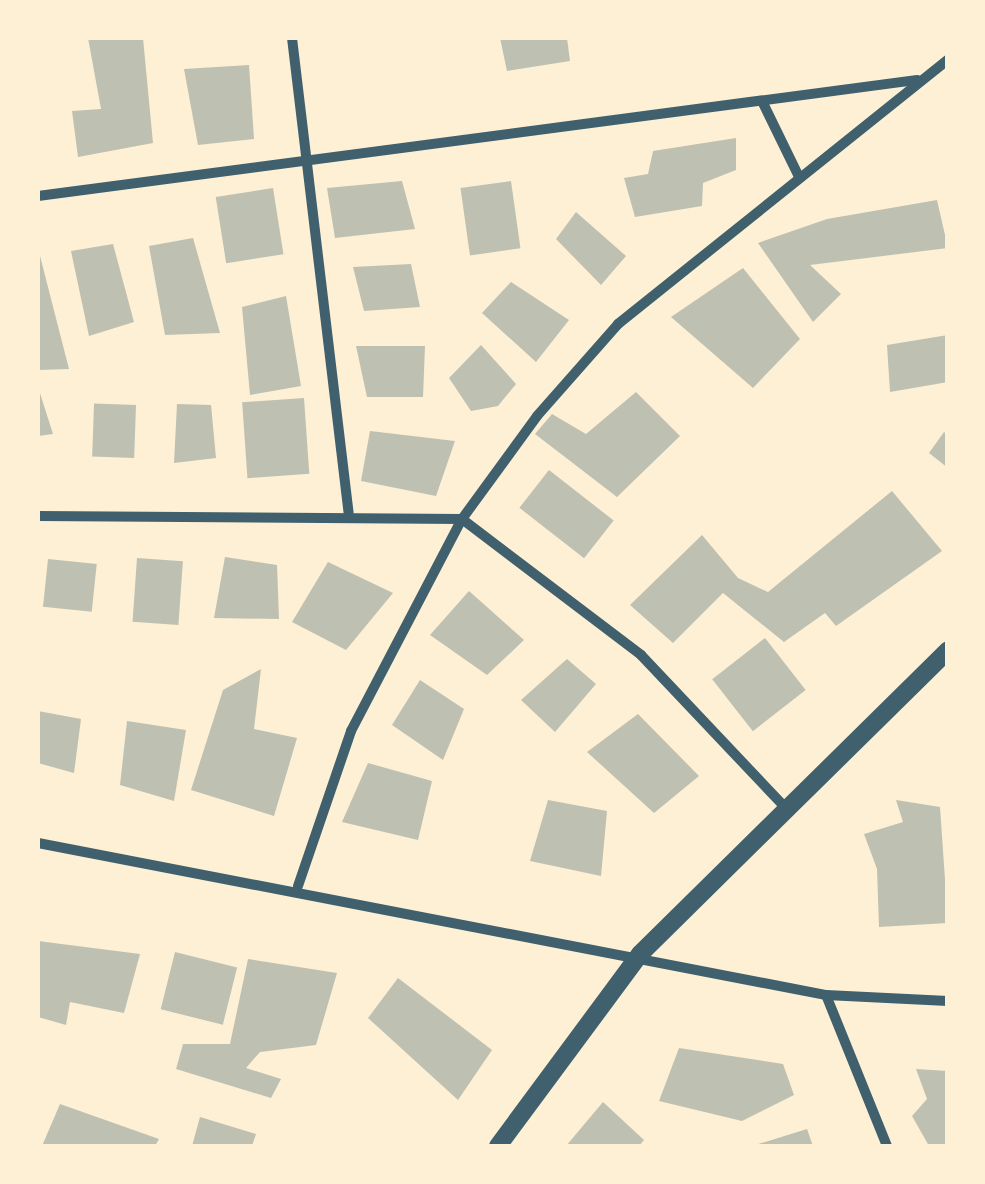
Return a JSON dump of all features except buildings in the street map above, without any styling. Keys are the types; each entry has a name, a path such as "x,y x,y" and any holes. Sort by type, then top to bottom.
{"street":[{"path":"292,38 349,513"},
{"path":"298,886 326,786 462,519 618,324 918,80 948,60"},
{"path":"38,186 38,196 918,80"},
{"path":"762,101 799,178"},
{"path":"38,516 349,513 462,519 614,632 783,805"},
{"path":"498,1146 640,954 783,805 948,650"},
{"path":"38,843 298,886 826,995 948,1001"},
{"path":"826,995 887,1146"}]}
